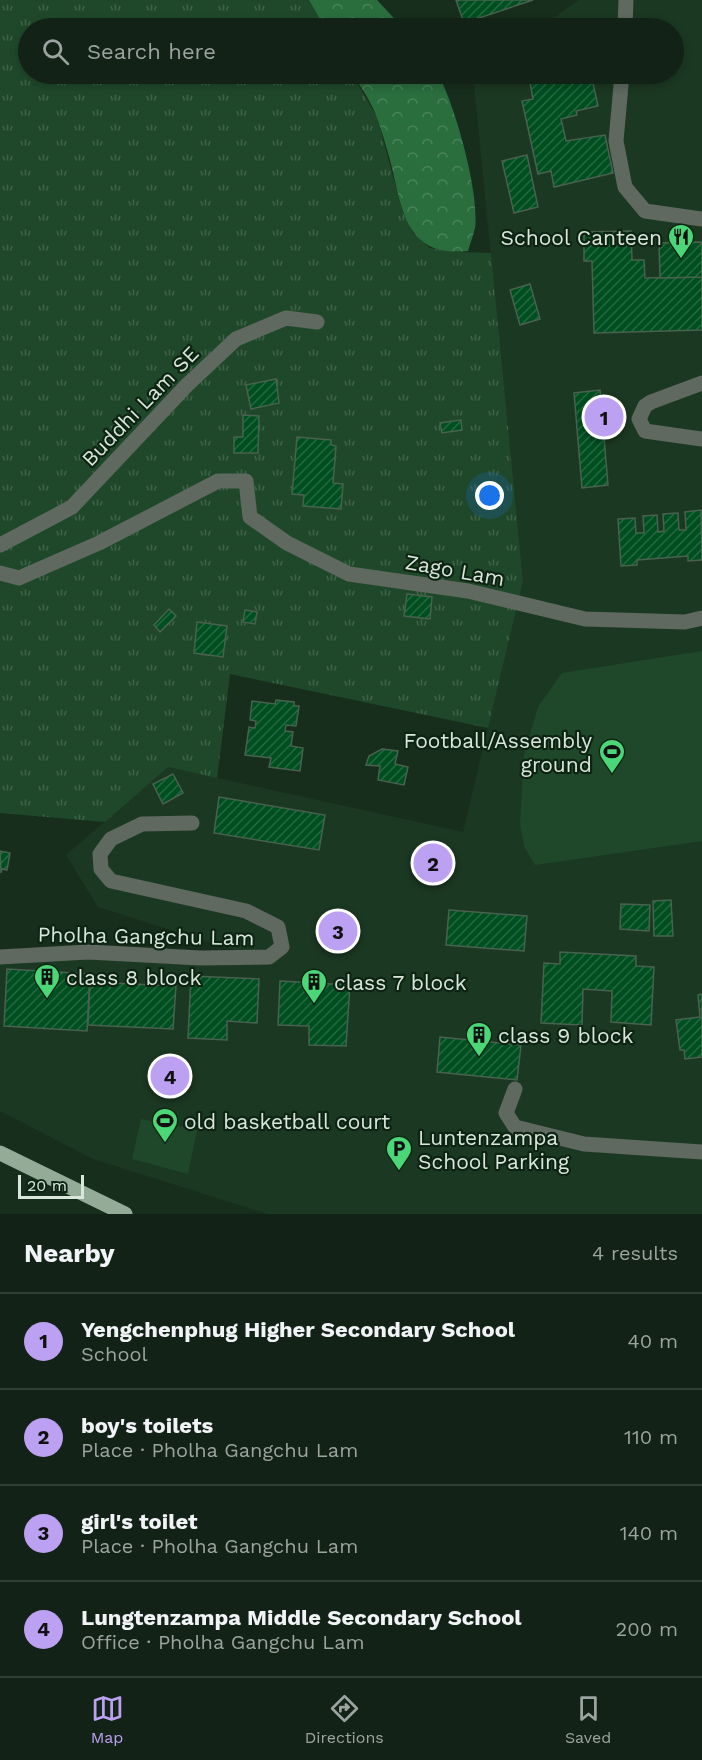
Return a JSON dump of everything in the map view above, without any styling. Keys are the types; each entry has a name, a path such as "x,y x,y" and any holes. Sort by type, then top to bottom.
{"main road":[{"path":"0,1153 86,1197 125,1214"}],"street":[{"path":"625,18 626,0"},
{"path":"621,84 616,141 625,187 645,211 702,219"},
{"name":"Buddhi Lam SE","path":"0,545 72,507 186,385 236,339 286,318 317,322"},
{"path":"702,383 651,402 645,406 639,419 645,431 702,439"},
{"name":"Zago Lam","path":"0,573 19,578 109,538 219,481 246,481 250,517 287,543 349,574 468,591 585,619 684,622 702,618"},
{"name":"Pholha Gangchu Lam","path":"0,957 88,952 200,958 270,957 282,947 278,927 246,911 111,881 101,869 100,854 111,839 142,824 192,823"},
{"path":"515,1089 506,1113 515,1127 584,1144 702,1152"}],"shaded area":[{"path":"579,0 702,0 702,1214 268,1214 93,1159 0,1111 0,960 241,952 98,907 66,855 168,767 463,832 523,581 474,84 684,84 684,18 553,18"}],"green space":[{"path":"0,0 309,0 319,18 18,18 18,84 358,84 377,117 402,210 413,233 430,248 456,252 491,253 523,581 488,728 230,674 217,778 168,767 105,822 0,813"},
{"path":"309,0 377,0 394,18 319,18"},
{"path":"359,84 443,84 465,150 474,194 475,228 468,251 434,248 422,241 413,231 401,205 375,112"},
{"name":"Football/Assembly ground","path":"702,651 702,841 535,865 524,846 520,824 524,755 538,707 562,673"},
{"name":"old basketball court","path":"141,1119 197,1130 188,1174 132,1159"}],"building":[{"path":"456,0 533,0 479,18 462,18"},
{"path":"530,84 593,84 598,106 576,111 577,115 561,119 566,141 605,135 613,173 554,187 551,171 538,174 522,101 533,99"},
{"path":"527,155 538,207 514,213 502,161"},
{"path":"631,231 632,260 644,260 645,278 702,277 702,330 594,333 592,261 584,261 584,232"},
{"name":"School Canteen","path":"702,242 702,277 660,278 659,243"},
{"path":"530,284 540,319 520,325 510,290"},
{"path":"276,379 279,403 251,409 246,385"},
{"path":"600,390 608,485 582,488 574,393"},
{"path":"243,415 259,416 258,453 234,453 234,437 243,437"},
{"path":"461,420 462,430 442,433 440,423"},
{"path":"297,437 331,440 331,445 336,446 333,483 343,484 341,509 303,506 304,495 292,494"},
{"path":"701,510 702,560 688,561 688,556 637,560 637,565 621,566 618,519 635,518 636,533 644,533 643,516 657,515 658,532 664,531 663,514 678,513 679,530 686,530 685,512"},
{"path":"407,594 432,597 430,619 404,616"},
{"path":"169,609 176,616 160,632 154,625"},
{"path":"245,610 257,612 255,624 243,622"},
{"path":"197,622 227,626 223,657 194,653"},
{"path":"276,700 294,702 294,706 299,706 296,726 286,725 285,731 293,732 291,746 303,748 300,771 269,767 271,758 245,755 249,727 255,728 256,721 250,720 252,701 275,704"},
{"path":"382,749 398,751 395,764 408,767 404,785 378,780 380,766 366,765 369,756"},
{"path":"173,774 183,793 163,804 153,784"},
{"path":"219,797 325,815 319,850 214,833"},
{"path":"427,845 444,847 439,881 423,878"},
{"path":"0,851 10,853 7,870 2,869 1,873"},
{"path":"671,900 673,936 654,936 653,901"},
{"path":"621,904 650,905 649,931 620,929"},
{"path":"449,910 527,916 524,951 446,945"},
{"path":"319,920 357,922 357,941 318,940"},
{"path":"560,952 636,956 636,966 654,967 651,1025 611,1022 612,991 583,989 582,1025 541,1023 544,963 560,964"},
{"name":"class 8 block","path":"7,969 90,974 87,1031 4,1026"},
{"path":"191,976 259,979 257,1023 227,1021 227,1040 188,1038"},
{"name":"class 7 block","path":"280,981 350,985 346,1046 309,1045 309,1026 278,1025"},
{"path":"90,982 176,986 173,1029 88,1025"},
{"path":"702,994 702,1057 685,1059 684,1050 680,1050 676,1020 700,1017 698,995"},
{"name":"class 9 block","path":"440,1037 521,1045 517,1080 437,1072"}],"place":[{"name":"School Canteen","path":"681,260"},
{"name":"Yengchenphug Higher Secondary School","path":"604,417"},
{"name":"Football/Assembly ground","path":"612,775"},
{"name":"boy's toilets","path":"433,863"},
{"name":"girl's toilet","path":"338,931"},
{"name":"class 8 block","path":"47,1000"},
{"name":"class 7 block","path":"314,1005"},
{"name":"class 9 block","path":"479,1058"},
{"name":"Lungtenzampa Middle Secondary School","path":"170,1076"},
{"name":"old basketball court","path":"165,1144"},
{"name":"Luntenzampa School Parking","path":"399,1172"}]}
